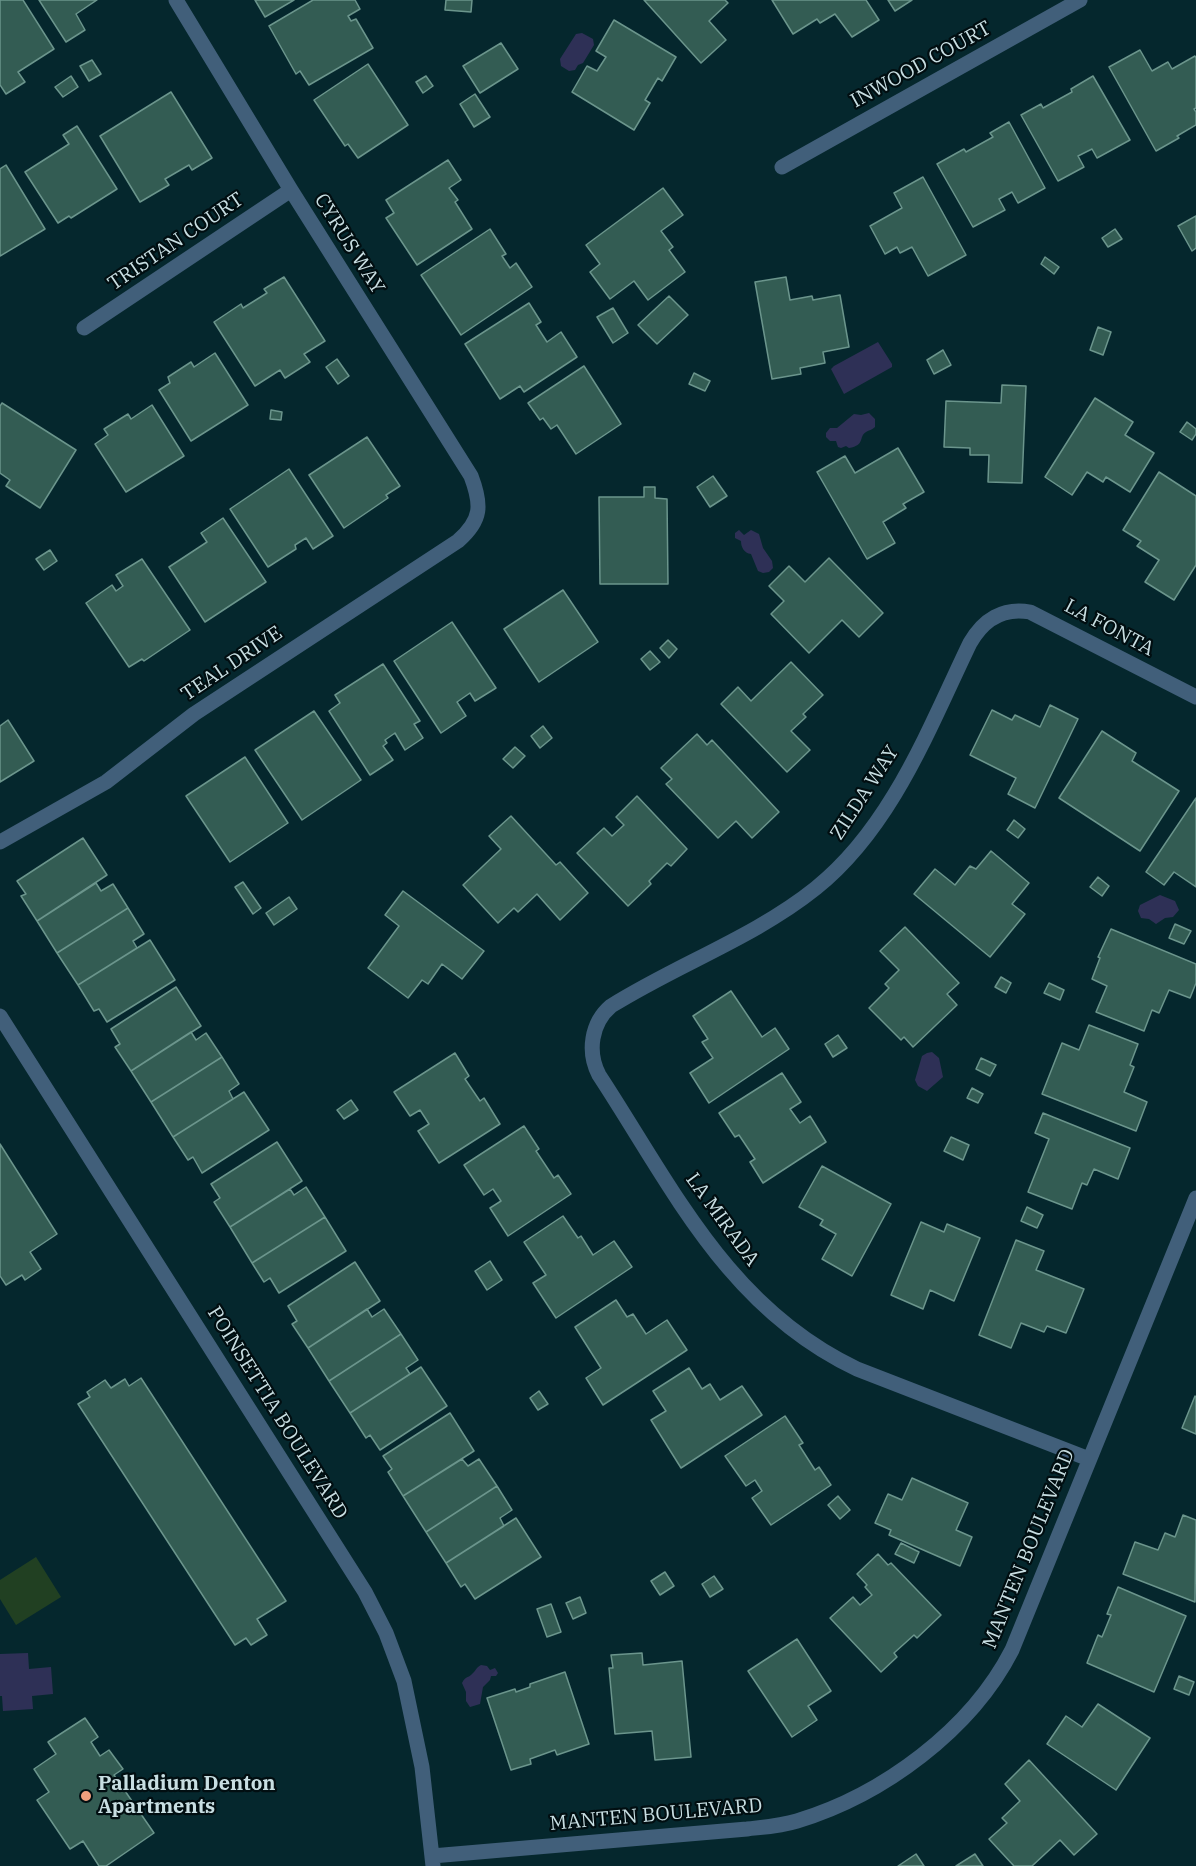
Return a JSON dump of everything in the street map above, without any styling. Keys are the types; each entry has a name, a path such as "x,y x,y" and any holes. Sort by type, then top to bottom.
{"street":[{"name":"CYRUS WAY","path":"176,0 291,190 471,476 478,499 478,512"},
{"name":"INWOOD COURT","path":"782,167 1080,0"},
{"name":"TRISTAN COURT","path":"84,328 291,190"},
{"name":"TEAL DRIVE","path":"0,842 106,782 194,714 458,541 475,523 478,512"},
{"name":"LA FONTA","path":"999,614 1022,610 1043,617 1196,697"},
{"name":"ZILDA WAY","path":"596,1026 611,1006 755,928 799,900 833,873 863,840 897,788 975,634 990,619 999,614"},
{"name":"POINSETTIA BOULEVARD","path":"0,1016 365,1592 386,1633 404,1682 422,1767 433,1861"},
{"name":"LA MIRADA","path":"596,1026 592,1052 599,1075 712,1250 741,1284 775,1317 812,1343 857,1369 1089,1459"},
{"name":"MANTEN BOULEVARD","path":"433,1861 780,1825 843,1804 881,1784 913,1762 947,1733 978,1701 998,1675 1018,1637 1196,1198"}],"green space":[{"path":"36,1557 61,1597 16,1625 0,1599 0,1580"}],"water":[{"path":"582,33 593,39 594,45 583,63 575,70 569,71 561,66 560,59 576,34"},
{"path":"878,342 892,367 844,394 831,369"},
{"path":"869,413 875,419 875,427 864,434 858,445 841,448 838,447 836,441 830,441 826,437 830,428 837,428 854,414"},
{"path":"739,530 744,535 751,530 759,534 763,548 772,561 773,568 769,572 758,571 751,554 745,551 741,541 735,538 735,533"},
{"path":"1160,895 1175,901 1179,910 1173,917 1165,918 1156,924 1149,919 1141,918 1138,911 1140,905"},
{"path":"932,1052 939,1058 943,1077 927,1091 918,1086 915,1080 922,1056"},
{"path":"28,1653 29,1669 51,1667 53,1694 32,1696 33,1709 3,1711 2,1696 0,1696 0,1654"},
{"path":"481,1665 487,1666 490,1670 495,1668 498,1673 496,1676 491,1676 483,1687 480,1704 470,1707 466,1701 466,1692 462,1683"}],"building":[{"path":"0,0 23,0 54,49 18,72 25,82 6,94 0,85"},
{"path":"39,0 97,0 76,14 85,30 66,42"},
{"path":"255,0 294,0 265,17"},
{"path":"313,0 355,0 360,9 348,16 351,21 356,19 373,48 309,85 300,71 296,74 269,26"},
{"path":"446,0 472,0 471,12 445,10"},
{"path":"644,0 725,0 728,3 709,21 726,40 701,63"},
{"path":"772,0 866,0 879,20 852,37 835,14 820,23 817,19 793,34"},
{"path":"888,0 912,0 895,11"},
{"path":"614,20 676,57 662,81 658,78 645,100 650,103 634,130 572,92 587,66 597,71 606,57 596,51"},
{"path":"501,43 518,69 480,93 463,66"},
{"path":"1140,50 1152,71 1168,62 1172,69 1195,56 1196,58 1196,108 1194,109 1196,125 1156,151 1109,67"},
{"path":"92,60 101,74 89,81 80,66"},
{"path":"368,64 408,125 358,158 348,144 345,146 314,100"},
{"path":"71,76 78,87 63,97 55,87"},
{"path":"426,76 433,86 423,93 416,82"},
{"path":"1093,76 1130,140 1097,158 1092,149 1078,156 1084,167 1058,181 1021,115 1041,104 1043,108 1072,92 1071,89"},
{"path":"171,92 212,158 192,170 189,165 165,179 169,185 140,202 100,136"},
{"path":"475,94 490,117 474,127 460,104"},
{"path":"1009,122 1045,188 1018,203 1012,192 999,199 1005,210 973,227 937,164 993,137 990,133"},
{"path":"77,126 117,189 71,218 69,216 58,223 25,172 69,144 63,135"},
{"path":"448,160 461,180 449,188 458,200 455,202 472,229 417,265 386,218 394,213 386,200"},
{"path":"6,165 45,229 0,256 0,169"},
{"path":"923,177 966,255 928,276 912,247 900,253 897,247 885,254 870,226 902,208 894,193"},
{"path":"663,188 683,215 661,231 673,247 669,250 685,272 648,300 634,281 610,299 590,272 600,264 586,245"},
{"path":"1196,216 1196,248 1192,251 1178,226"},
{"path":"490,229 506,254 502,256 510,268 516,263 532,287 461,335 421,275"},
{"path":"1115,229 1122,239 1108,247 1102,238"},
{"path":"1045,257 1059,267 1054,274 1041,264"},
{"path":"284,277 325,341 304,354 310,362 285,378 280,370 255,386 214,322 241,304 243,308 267,293 264,289"},
{"path":"786,277 790,300 812,296 813,300 840,295 849,347 823,352 825,363 800,368 801,374 772,379 755,282"},
{"path":"669,296 688,315 657,344 638,325"},
{"path":"529,303 541,322 536,325 547,342 561,332 577,357 524,392 520,386 500,399 465,344"},
{"path":"613,308 628,333 613,343 597,317"},
{"path":"1098,327 1111,332 1103,355 1090,350"},
{"path":"943,350 951,365 934,374 927,360"},
{"path":"215,353 248,405 191,441 159,390 170,383 168,377 191,362 194,367"},
{"path":"337,359 349,376 338,384 326,367"},
{"path":"584,366 621,424 576,454 557,425 551,429 543,418 540,420 528,403"},
{"path":"694,373 710,381 705,391 689,384"},
{"path":"1002,385 1026,386 1022,483 988,482 989,455 970,455 970,448 944,447 946,401 1001,403"},
{"path":"1095,398 1133,422 1125,435 1154,453 1130,492 1106,477 1103,482 1087,472 1072,495 1045,477"},
{"path":"2,403 76,450 40,508 6,486 10,480 0,473 0,406"},
{"path":"152,405 184,456 126,492 95,444 108,435 104,429 128,414 131,419"},
{"path":"271,410 282,412 281,420 270,419"},
{"path":"1187,422 1196,429 1192,440 1180,432"},
{"path":"367,437 400,486 386,495 388,498 344,528 309,475"},
{"path":"898,448 924,492 903,504 906,508 883,522 895,543 867,559 817,472 845,456 855,473"},
{"path":"289,469 333,536 313,549 306,538 295,545 296,549 268,567 230,509"},
{"path":"1159,472 1196,496 1196,565 1174,600 1145,582 1159,560 1137,546 1141,541 1123,530"},
{"path":"713,476 727,496 710,507 697,487"},
{"path":"644,487 655,487 655,498 667,499 668,584 600,584 599,497 644,497"},
{"path":"223,518 266,582 205,622 169,567 207,542 201,533"},
{"path":"50,550 57,561 44,570 36,559"},
{"path":"829,558 883,613 859,637 842,620 809,653 771,614 784,601 769,586 789,566 805,582"},
{"path":"142,559 190,630 144,661 142,659 129,667 86,603 112,585 116,591 123,586 116,575"},
{"path":"563,590 598,642 539,682 504,629"},
{"path":"452,622 496,688 475,701 470,693 457,702 466,716 441,733 394,661"},
{"path":"668,640 677,649 669,658 660,648"},
{"path":"650,651 660,662 650,670 641,659"},
{"path":"791,662 823,695 803,714 806,717 791,731 810,750 787,772 721,704 738,687 751,701"},
{"path":"383,664 420,721 414,724 423,738 405,750 395,733 385,740 387,743 383,746 393,760 370,775 329,711 340,703 335,695"},
{"path":"1050,705 1078,719 1035,808 1008,794 1016,778 970,755 992,710 1012,720 1015,715 1040,727"},
{"path":"314,711 361,780 302,820 255,750"},
{"path":"8,720 34,761 0,782 0,726"},
{"path":"543,726 552,738 540,748 531,736"},
{"path":"1102,731 1136,753 1132,761 1179,791 1140,851 1059,798"},
{"path":"697,734 707,745 712,740 779,812 752,838 736,821 718,838 666,784 672,779 661,768"},
{"path":"515,747 525,756 513,768 503,759"},
{"path":"245,757 288,823 230,862 186,796"},
{"path":"637,796 687,849 671,866 667,863 649,881 651,884 628,906 577,853 604,828 612,836 624,825 616,817"},
{"path":"1196,798 1196,887 1174,872 1164,885 1146,872"},
{"path":"511,816 556,865 560,862 588,893 560,920 537,894 518,912 514,908 498,923 463,885 501,849 489,836"},
{"path":"1014,820 1025,829 1018,838 1007,830"},
{"path":"83,838 107,875 37,921 21,896 26,894 17,881"},
{"path":"991,851 1029,883 1012,904 1025,914 990,957 914,894 935,869 955,885 970,866 976,869"},
{"path":"1098,877 1109,886 1102,896 1090,887"},
{"path":"243,882 261,908 253,914 235,887"},
{"path":"96,883 101,891 113,884 128,908 57,953 37,921"},
{"path":"403,891 484,951 462,979 442,964 428,984 422,980 408,998 368,968 399,926 385,915"},
{"path":"289,897 297,909 274,925 266,913"},
{"path":"128,908 144,934 133,941 137,948 78,985 57,953"},
{"path":"1175,924 1191,931 1184,944 1169,938"},
{"path":"905,927 959,983 947,994 957,1005 913,1047 904,1037 901,1040 869,1008 889,988 885,984 899,970 880,951"},
{"path":"1111,929 1196,964 1196,983 1190,998 1169,990 1159,1013 1152,1010 1144,1031 1096,1012 1107,986 1092,979 1100,958 1098,957"},
{"path":"150,940 175,980 107,1022 99,1009 94,1011 78,985"},
{"path":"1001,977 1011,983 1006,993 995,987"},
{"path":"1049,983 1064,990 1060,1000 1044,993"},
{"path":"176,987 201,1026 131,1071 115,1047 120,1044 111,1029"},
{"path":"731,991 762,1037 775,1028 789,1049 709,1103 690,1073 713,1058 702,1042 708,1039 693,1016"},
{"path":"1089,1025 1138,1044 1130,1065 1134,1067 1124,1092 1147,1102 1136,1131 1042,1094 1062,1043 1079,1050"},
{"path":"191,1032 196,1040 206,1033 222,1057 151,1102 131,1071"},
{"path":"838,1035 847,1048 833,1057 825,1044"},
{"path":"455,1053 469,1076 465,1079 480,1101 484,1098 500,1124 439,1163 418,1131 429,1124 420,1110 410,1116 394,1092"},
{"path":"222,1057 239,1084 229,1091 233,1099 173,1137 151,1102"},
{"path":"981,1058 996,1065 990,1076 976,1069"},
{"path":"782,1073 801,1102 790,1109 800,1123 810,1116 826,1142 763,1183 750,1162 755,1159 739,1135 735,1137 719,1113"},
{"path":"972,1088 983,1094 978,1103 967,1098"},
{"path":"244,1092 269,1130 202,1173 193,1157 188,1160 173,1137"},
{"path":"351,1100 358,1110 344,1119 337,1110"},
{"path":"1043,1113 1130,1148 1118,1179 1094,1169 1087,1185 1082,1183 1072,1209 1028,1192 1049,1139 1035,1133"},
{"path":"524,1126 539,1149 536,1151 554,1178 558,1175 571,1194 508,1236 490,1208 501,1201 493,1189 484,1195 464,1165"},
{"path":"951,1137 969,1145 963,1160 944,1151"},
{"path":"277,1142 302,1181 230,1227 214,1202 220,1198 211,1184"},
{"path":"0,1144 57,1234 30,1252 41,1269 25,1280 22,1275 6,1285 0,1276"},
{"path":"822,1166 891,1204 852,1276 822,1259 836,1234 820,1225 823,1220 799,1207"},
{"path":"306,1187 325,1217 252,1263 230,1227 290,1189 294,1195"},
{"path":"1027,1207 1043,1215 1037,1228 1021,1221"},
{"path":"563,1216 578,1238 581,1236 593,1255 614,1241 632,1267 556,1318 533,1283 546,1275 524,1242"},
{"path":"325,1217 346,1251 279,1293 270,1278 264,1282 252,1263"},
{"path":"921,1222 944,1232 947,1224 980,1238 954,1301 930,1290 923,1309 891,1295"},
{"path":"1016,1240 1044,1251 1036,1270 1084,1289 1066,1333 1047,1326 1044,1332 1021,1323 1011,1348 979,1335"},
{"path":"490,1261 502,1280 487,1290 475,1271"},
{"path":"355,1262 380,1301 308,1348 292,1324 297,1321 288,1306"},
{"path":"616,1300 627,1317 633,1314 646,1334 667,1320 687,1350 603,1405 586,1378 601,1368 575,1327"},
{"path":"367,1309 372,1317 384,1309 401,1334 329,1381 308,1348"},
{"path":"401,1334 418,1360 406,1368 410,1374 350,1413 329,1381"},
{"path":"421,1367 447,1406 380,1450 370,1435 366,1438 350,1413"},
{"path":"689,1368 702,1389 710,1384 720,1400 742,1386 762,1415 681,1468 651,1420 666,1411 653,1391"},
{"path":"141,1378 286,1601 257,1619 267,1635 251,1645 246,1638 235,1645 78,1404 90,1397 87,1392 105,1380 111,1388 125,1379 129,1386"},
{"path":"539,1391 548,1404 538,1410 530,1398"},
{"path":"1196,1397 1196,1434 1182,1428"},
{"path":"450,1413 474,1451 403,1496 388,1472 392,1469 383,1456"},
{"path":"785,1416 803,1443 799,1445 815,1470 819,1467 831,1485 771,1525 752,1498 762,1491 755,1480 746,1486 725,1456"},
{"path":"462,1459 468,1466 479,1459 497,1486 426,1532 403,1496"},
{"path":"912,1478 968,1503 956,1530 972,1537 960,1566 889,1535 891,1530 875,1523 888,1494 902,1500"},
{"path":"497,1486 512,1510 500,1518 504,1526 446,1563 426,1532"},
{"path":"838,1496 850,1510 840,1519 828,1505"},
{"path":"1183,1515 1196,1520 1195,1602 1123,1574 1135,1542 1158,1550 1165,1533 1175,1537"},
{"path":"516,1518 541,1557 475,1599 465,1584 461,1587 446,1563"},
{"path":"901,1543 919,1552 914,1563 895,1554"},
{"path":"878,1554 888,1565 891,1563 941,1615 917,1638 914,1635 894,1653 897,1657 881,1672 830,1618 853,1597 860,1605 872,1595 857,1574"},
{"path":"665,1572 674,1586 660,1595 651,1581"},
{"path":"714,1576 723,1589 710,1597 702,1584"},
{"path":"1118,1587 1186,1616 1154,1692 1087,1663 1098,1635 1102,1637 1111,1615 1107,1614"},
{"path":"580,1597 586,1613 573,1619 566,1603"},
{"path":"551,1604 561,1632 547,1637 537,1609"},
{"path":"797,1639 831,1691 808,1706 817,1720 792,1737 748,1671"},
{"path":"642,1653 643,1665 682,1661 691,1757 655,1760 652,1731 615,1734 609,1668 613,1668 611,1655"},
{"path":"565,1672 589,1744 557,1755 555,1750 530,1759 531,1764 511,1770 487,1698 515,1689 516,1692 530,1687 530,1684"},
{"path":"1179,1676 1194,1682 1189,1695 1174,1689"},
{"path":"1098,1704 1150,1738 1116,1790 1047,1744 1066,1716 1082,1727"},
{"name":"Palladium Denton Apartments","path":"85,1718 98,1737 91,1742 100,1756 109,1750 123,1769 114,1775 154,1833 106,1866 99,1866 83,1841 70,1849 37,1800 49,1792 34,1769 56,1754 48,1742"},
{"path":"1029,1760 1097,1834 1074,1855 1060,1840 1032,1866 1014,1866 989,1839 1007,1823 1002,1818 1020,1801 1005,1784"},
{"path":"916,1854 924,1866 898,1866"},
{"path":"975,1854 983,1866 956,1866"}],"place":[{"name":"Palladium Denton Apartments","path":"86,1796"}]}
